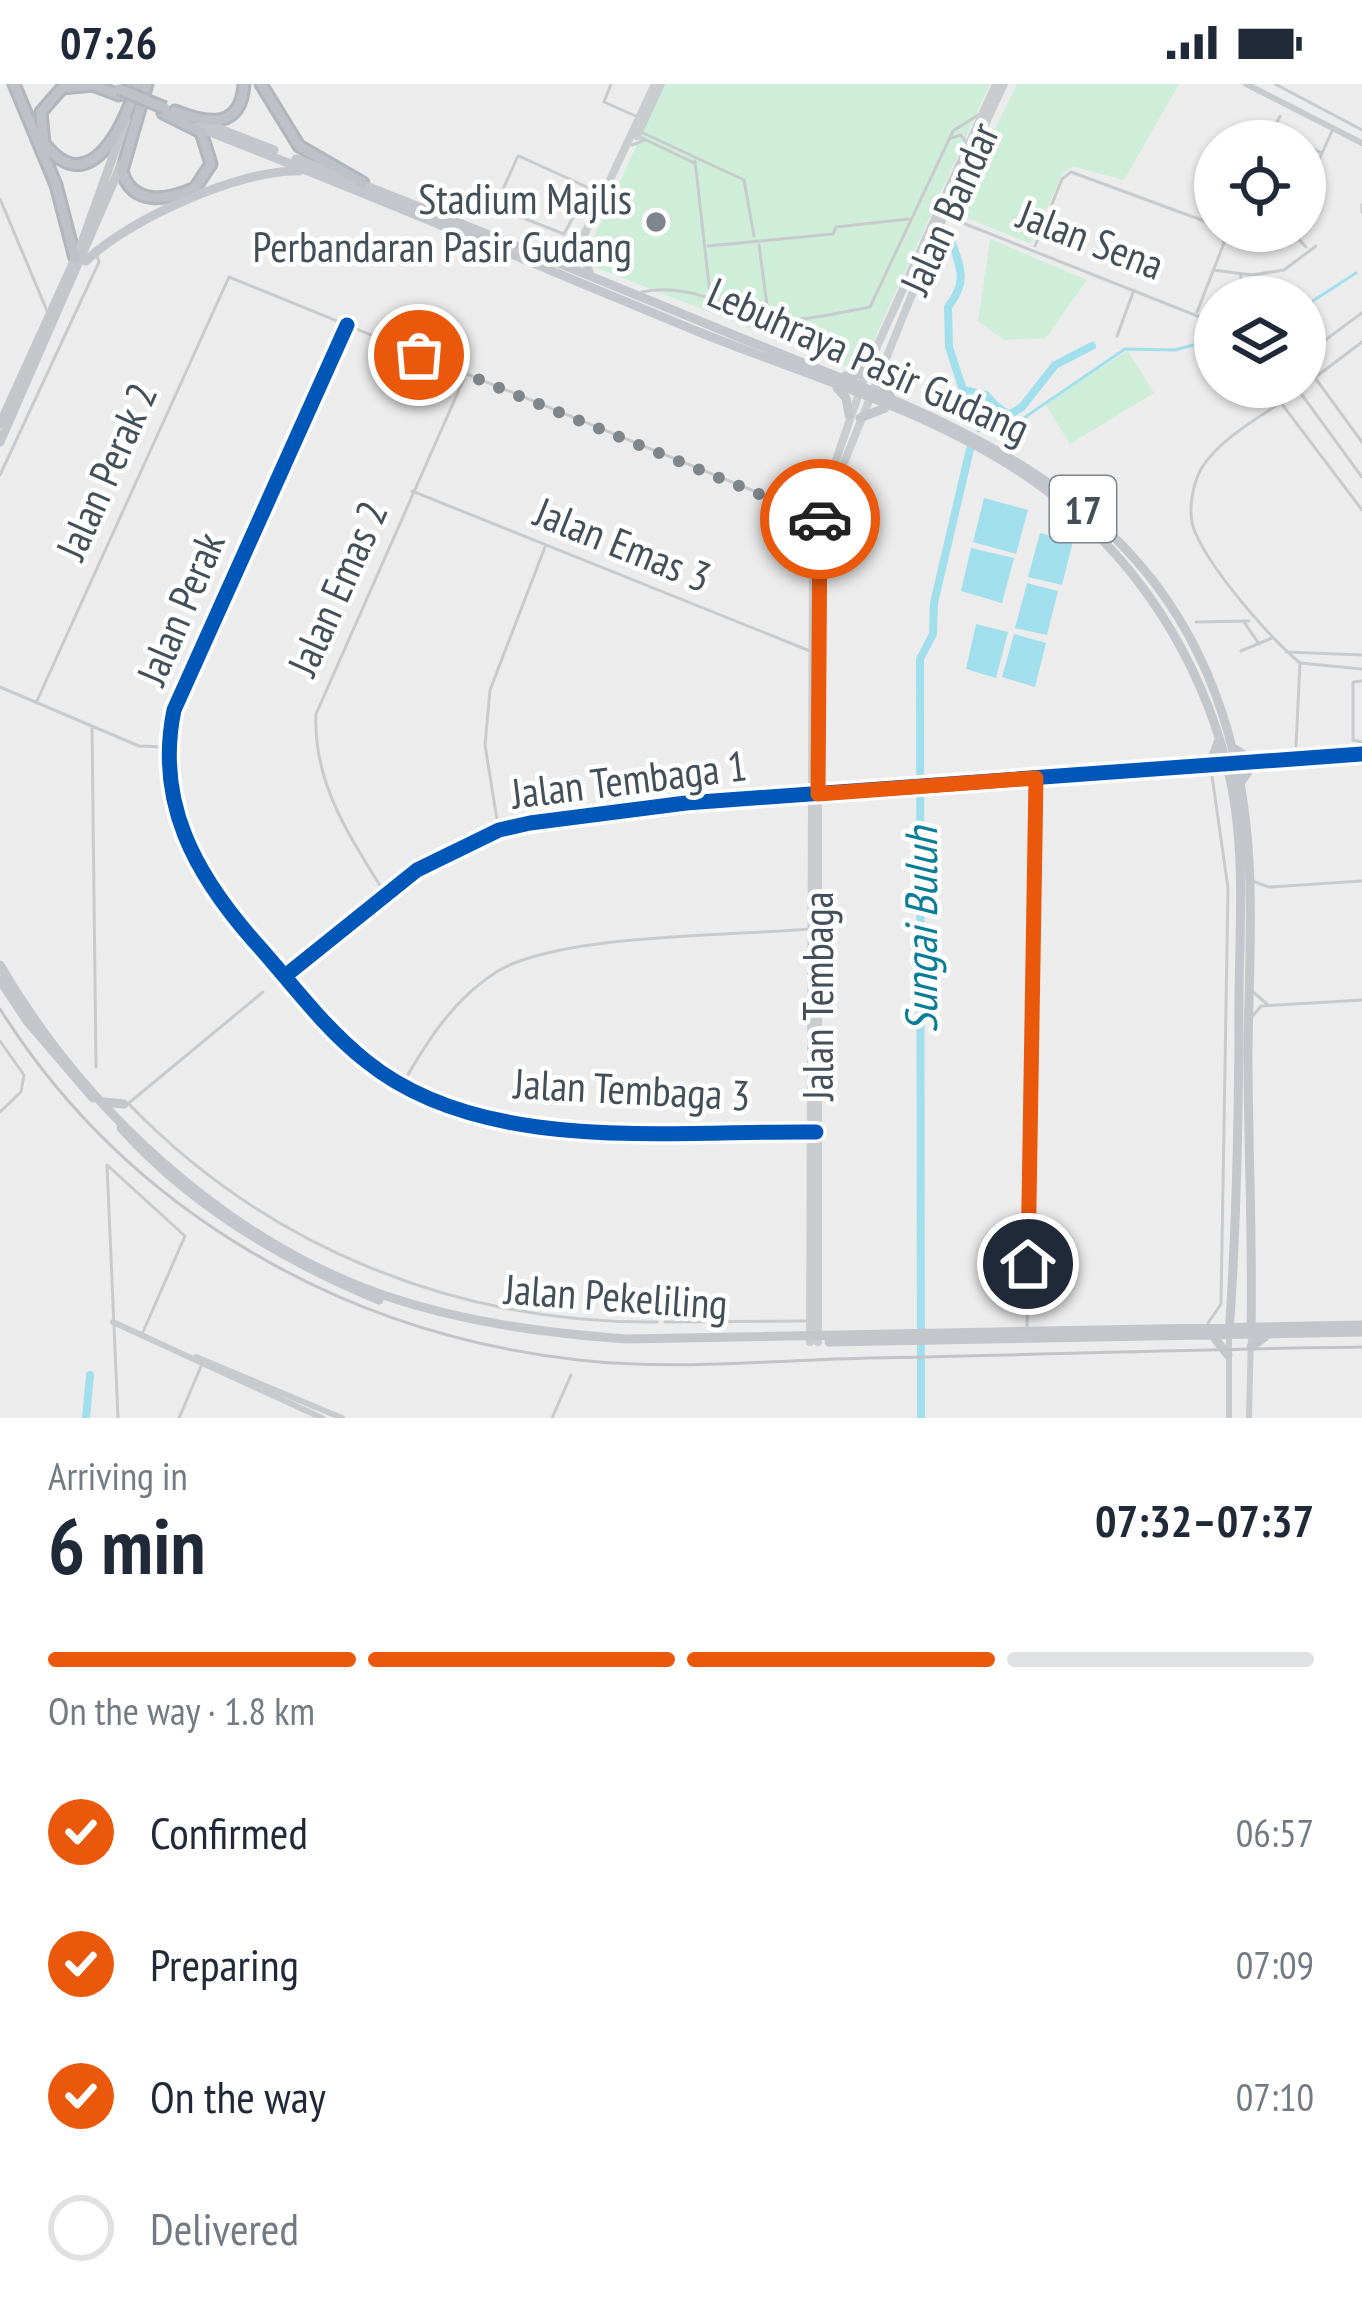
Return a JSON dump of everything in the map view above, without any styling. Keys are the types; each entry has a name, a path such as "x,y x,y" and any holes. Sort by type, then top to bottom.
{"highway":[{"path":"14,84 63,204 77,263"},
{"name":"17","path":"106,84 119,92"},
{"path":"91,85 62,88 46,101 39,124 49,149 68,161 93,159 109,147 126,120 137,84"},
{"path":"147,84 123,160 124,180 142,196 188,192 205,178 211,164 206,139 193,125"},
{"path":"207,124 221,123 232,114 244,84"},
{"path":"260,84 299,146 363,183"},
{"name":"17","path":"91,85 119,92"},
{"name":"Lebuhraya Pasir Gudang","path":"119,92 207,124"},
{"name":"Lebuhraya Pasir Gudang","path":"164,110 193,125"}],"main road":[{"path":"565,269 583,249 658,84"},
{"name":"Jalan Bandar","path":"817,517 943,199 1000,84"},
{"name":"Jalan Bandar","path":"948,217 1000,84"},
{"path":"0,424 77,263 126,120"},
{"name":"Lebuhraya Pasir Gudang","path":"207,124 363,183 496,241 543,255 565,269 591,275 833,380"},
{"name":"Lebuhraya Pasir Gudang","path":"193,125 496,241 1012,454 1075,501 1125,550 1188,638 1232,745 1222,763"},
{"path":"0,442 123,160"},
{"path":"77,263 123,233 241,179 276,170 310,171"},
{"path":"543,255 573,254 606,195"},
{"path":"935,226 948,217 943,199"},
{"path":"583,249 591,275"},
{"path":"875,366 892,404 854,416 833,380 858,376 875,366"},
{"name":"Lebuhraya Pasir Gudang","path":"892,404 1050,493 1120,557 1178,641 1218,741 1222,763 1235,782 1250,879 1252,1324"},
{"path":"814,794 811,652 817,517"},
{"path":"814,794 817,517"},
{"path":"1222,763 1235,782 1255,762 1232,745"},
{"name":"Lebuhraya Pasir Gudang","path":"1230,1324 1241,882 1235,782"},
{"name":"Jalan Tembaga","path":"814,794 814,1339"},
{"path":"0,965 33,1016 105,1102 119,1111"},
{"name":"Jalan Pekeliling","path":"0,980 27,1021 119,1111 169,1178 212,1211 330,1280 381,1300 509,1333 568,1340 814,1339 1124,1333 1230,1324 1362,1328"},
{"name":"Jalan Pekeliling","path":"119,1111 128,1127 216,1204 272,1240 382,1294 510,1327 569,1334 814,1339"},
{"path":"1207,1329 1230,1324"},
{"name":"Jalan Pekeliling","path":"1252,1324 1276,1333 1362,1328"},
{"path":"1207,1329 1228,1355"},
{"name":"Jalan Pekeliling","path":"937,1337 1124,1333"},
{"path":"1251,1348 1276,1333"}],"street":[{"path":"611,84 604,102 643,118 655,139"},
{"path":"1246,84 1362,143"},
{"path":"1275,84 1362,130"},
{"path":"634,293 662,288 710,296 768,316 870,307 949,139 957,127 982,113"},
{"path":"1278,120 1280,116"},
{"path":"1326,147 1345,122"},
{"path":"635,135 655,139 695,160"},
{"path":"635,135 744,180 768,316"},
{"path":"635,135 647,140"},
{"path":"949,139 961,135 966,148"},
{"path":"590,188 571,228 562,234 495,206 518,156 606,195"},
{"path":"695,160 708,245 710,296"},
{"path":"1034,250 1062,179 1071,172 1194,217"},
{"path":"0,199 49,316"},
{"name":"Jalan Sena","path":"948,217 1194,311"},
{"path":"708,245 912,219"},
{"path":"0,475 99,262 96,252"},
{"path":"1211,276 1220,252"},
{"path":"1213,270 1241,274 1290,267 1303,252"},
{"name":"Jalan Perak 2","path":"36,703 223,282 231,277 240,280 347,325"},
{"path":"1117,336 1134,288"},
{"path":"1326,340 1362,313"},
{"path":"347,325 817,517"},
{"name":"Jalan Perak","path":"285,976 199,870 173,802 169,747 186,676 347,325"},
{"path":"1326,369 1362,342"},
{"name":"Jalan Emas 2","path":"385,894 328,794 319,767 316,714 466,374"},
{"path":"1326,391 1362,442"},
{"path":"1275,408 1209,459 1197,479 1191,510 1196,535 1286,652 1300,663 1362,670"},
{"path":"1286,408 1362,510"},
{"path":"1312,408 1362,477"},
{"name":"Jalan Emas 3","path":"412,491 811,652"},
{"path":"499,830 485,745 490,690 546,545"},
{"path":"1196,622 1246,621 1260,645"},
{"path":"1241,651 1273,638"},
{"path":"1286,652 1362,655"},
{"path":"1297,746 1300,663"},
{"path":"1362,681 1353,682 1353,740 1362,742"},
{"path":"0,687 139,746 169,747"},
{"path":"92,726 96,1067"},
{"name":"Jalan Tembaga 1","path":"285,976 417,870 499,830 621,809 1362,754"},
{"path":"1207,1329 1221,1304 1228,888 1222,763"},
{"path":"1028,1332 1036,778"},
{"path":"1250,879 1269,887 1362,881"},
{"path":"1250,903 1269,887"},
{"path":"402,1084 448,1014 483,982 523,959 584,946 814,929"},
{"name":"Jalan Tembaga 3","path":"285,976 325,1026 402,1084 461,1111 545,1129 813,1132"},
{"path":"1249,985 1269,1005"},
{"path":"263,992 119,1111 196,1169 303,1237 362,1265 508,1310 656,1322"},
{"path":"1249,1025 1257,1009 1269,1005 1362,1000"},
{"path":"0,1042 24,1076 21,1091 0,1112"},
{"path":"118,1418 107,1165 185,1236 142,1332"},
{"path":"665,1322 813,1321"},
{"path":"112,1322 322,1418"},
{"path":"1229,1418 1230,1324"},
{"path":"1249,1418 1252,1324"},
{"path":"179,1418 201,1360"},
{"path":"201,1360 342,1418"},
{"path":"552,1418 571,1375"},
{"path":"1229,1395 1243,1390 1250,1379"}],"green space":[{"path":"665,84 990,84 864,362 848,367 595,267 588,250"},
{"path":"1017,84 1179,84 1124,180 1074,167 1063,172 1031,244 953,212"},
{"path":"990,239 1087,280 1046,338 1004,340 978,321"},
{"path":"1128,351 1154,393 1070,444 1044,402"}],"water":[{"path":"984,498 1028,510 1016,554 973,542"},
{"path":"1040,533 1073,541 1062,585 1028,577"},
{"path":"971,548 1014,558 1002,603 961,591"},
{"path":"1027,583 1058,591 1047,635 1015,628"},
{"path":"976,624 1008,632 996,678 966,669"},
{"path":"1014,634 1046,643 1035,687 1002,677"}],"waterway":[{"name":"Sungai Buluh","path":"951,240 961,275 948,307 949,347 963,390 986,395 995,405 979,428"},
{"path":"1326,292 1356,273"},
{"path":"984,419 1009,428 1125,349 1175,350 1194,345"},
{"path":"995,405 1009,415 1022,407 1055,365 1092,346"},
{"name":"Sungai Buluh","path":"921,1418 920,659 933,634 934,603 970,449"},
{"path":"86,1418 90,1375"}],"railway":[{"path":"0,1009 52,1081 111,1146 177,1202 249,1251 326,1291 407,1323 492,1346 579,1360 688,1365 1362,1347"}],"cycle path":[{"path":"347,325 174,710 170,775 175,806 198,863 233,916 321,1018 366,1061 413,1091 466,1112 522,1125 642,1134 816,1132"},
{"path":"285,976 417,870 499,830 530,823 686,803 1362,754"}],"way so far":[{"path":"419,355 820,519"}],"place":[{"name":"Stadium Majlis Perbandaran Pasir Gudang","path":"656,222"}],"route":[{"path":"820,519 818,794 1036,778 1028,1264"}]}
